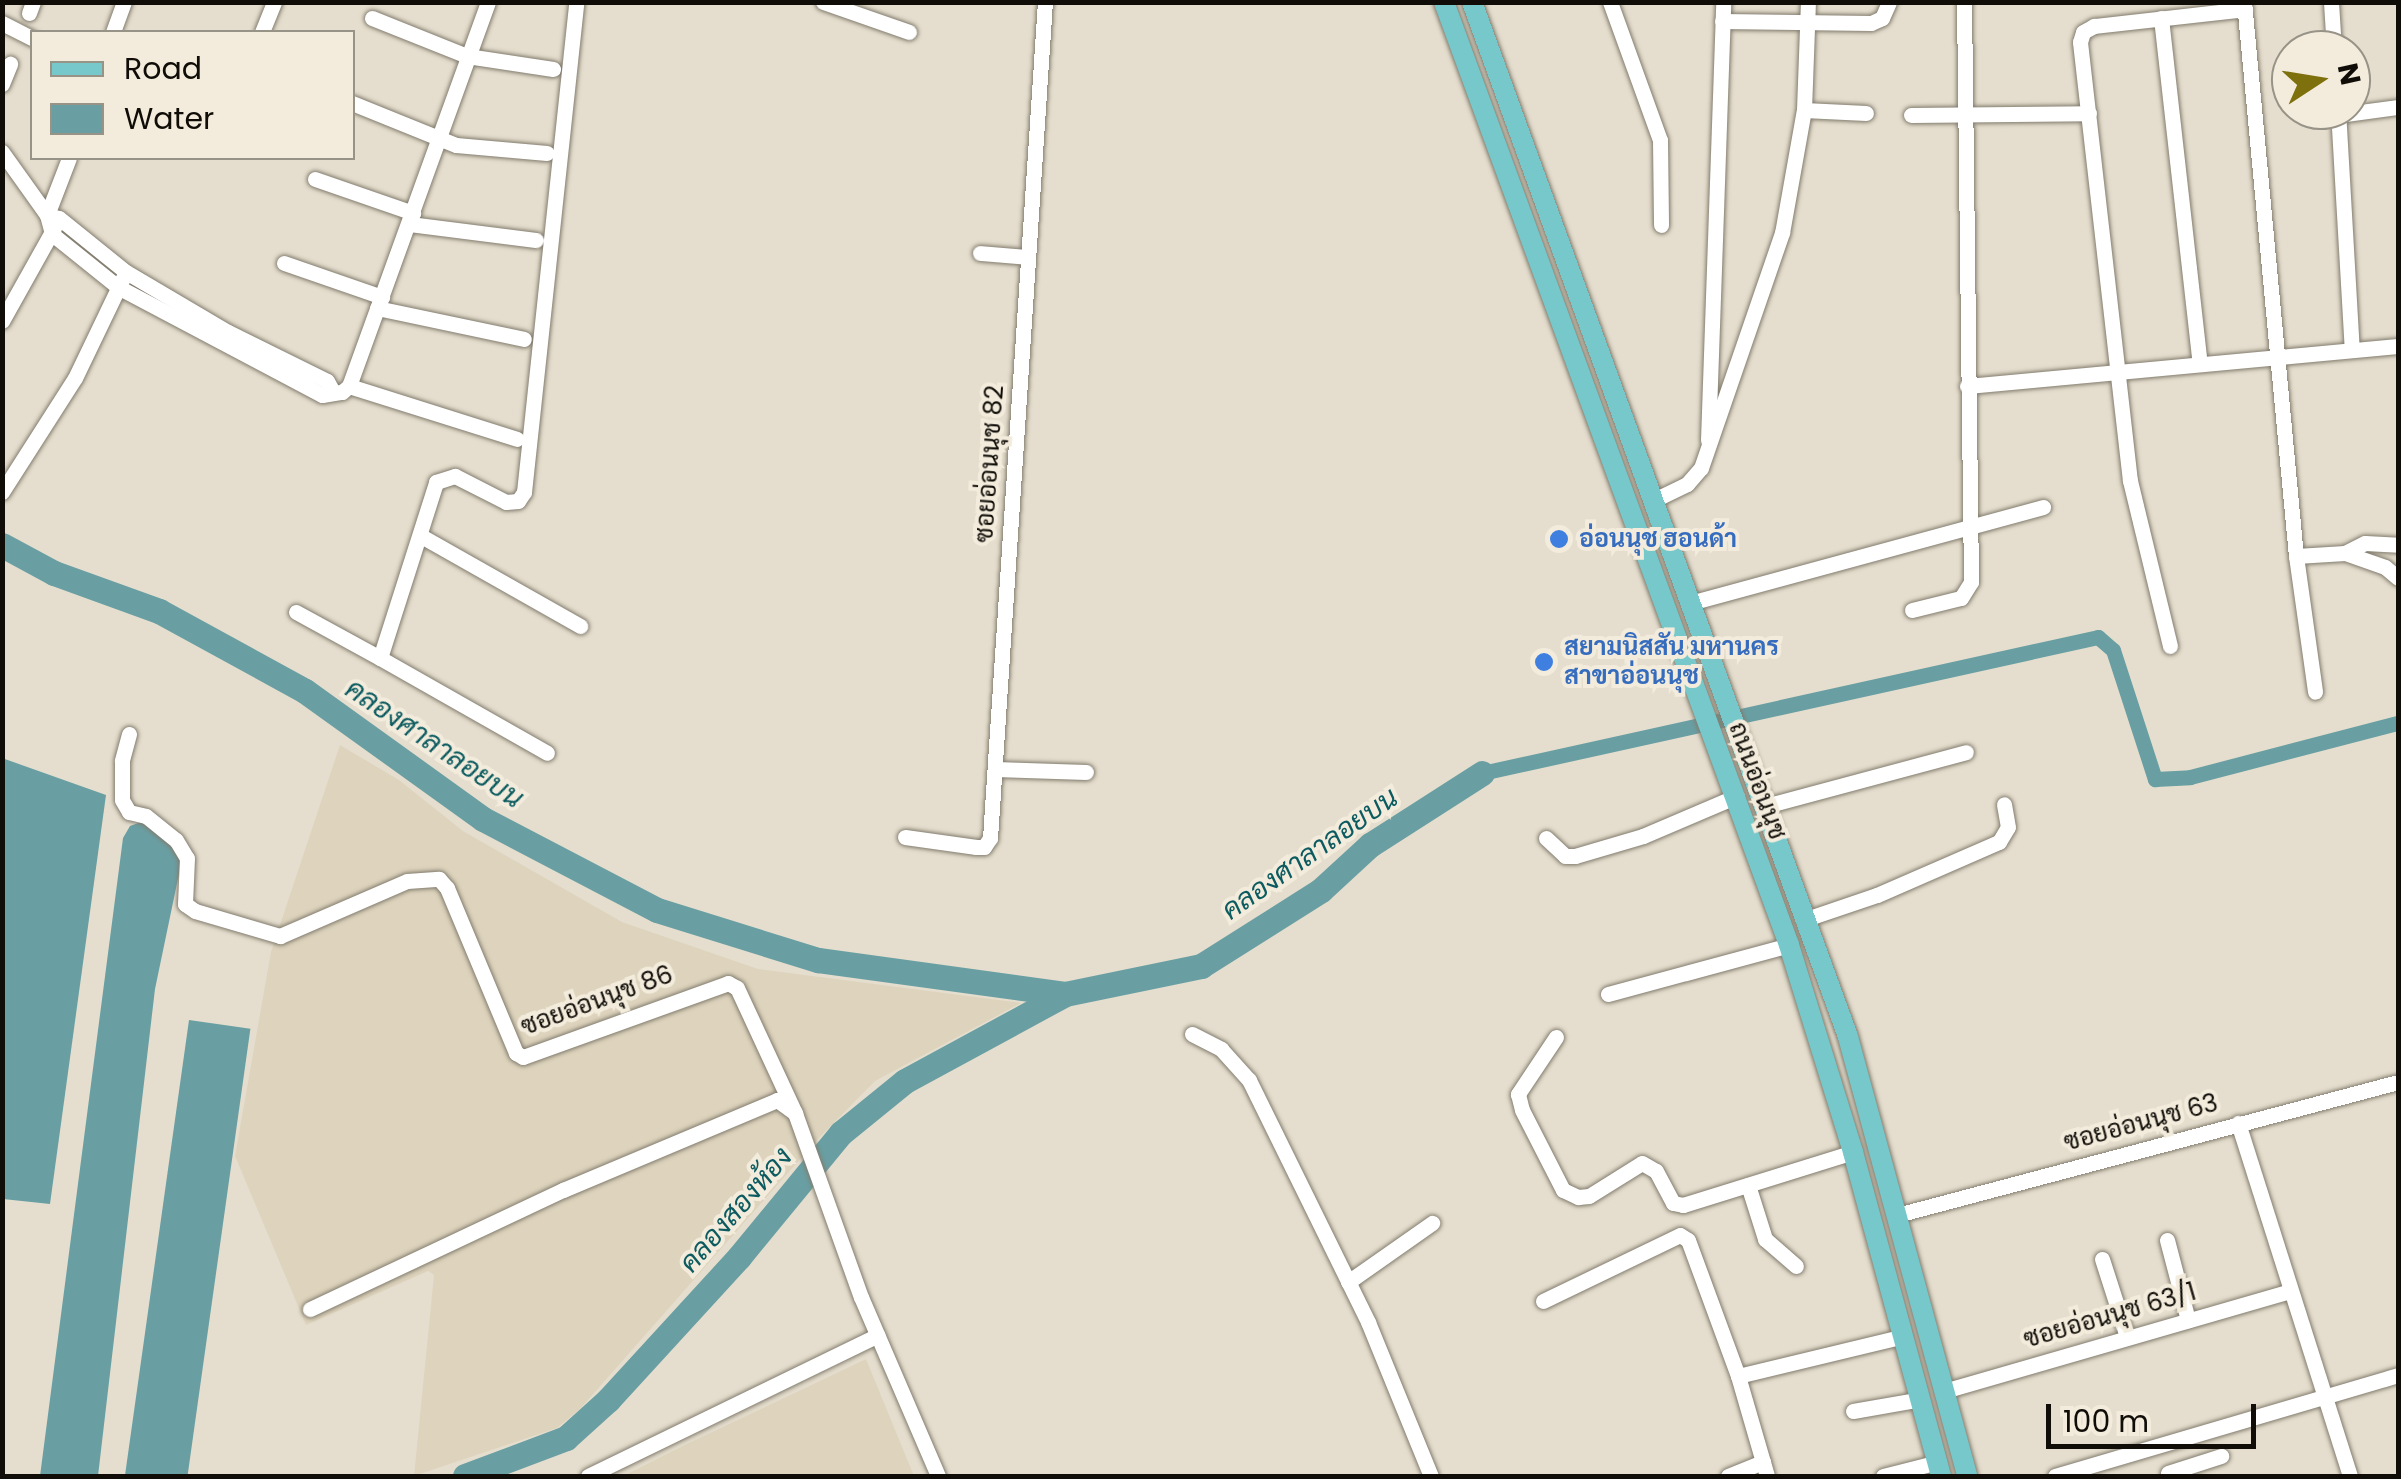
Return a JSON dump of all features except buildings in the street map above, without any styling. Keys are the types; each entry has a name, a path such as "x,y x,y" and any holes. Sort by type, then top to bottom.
{"main road":[{"name":"ถนนอ่อนนุช","path":"1444,2 1724,760 1788,945 1853,1152 1940,1469"},
{"name":"ถนนอ่อนนุช","path":"1472,2 1652,501 1722,682 1848,1038 1967,1476"}],"street":[{"path":"114,30 124,2"},
{"path":"263,30 274,2"},
{"path":"349,386 488,2"},
{"path":"380,658 436,482 455,476 506,502 518,501 524,492 576,2"},
{"path":"824,2 910,32"},
{"name":"ซอยอ่อนนุช 82","path":"904,837 984,847 990,838 1045,2"},
{"path":"1610,2 1660,140 1661,224"},
{"path":"1708,454 1723,2"},
{"path":"1652,501 1687,484 1708,454 1782,233 1804,110 1808,2"},
{"path":"1722,21 1871,23 1882,18 1889,2"},
{"path":"1912,610 1961,598 1968,590 1964,2"},
{"path":"2332,2 2333,30"},
{"path":"2170,646 2130,481 2121,372 2080,42 2083,32 2094,26 2245,6 2296,556 2315,692"},
{"path":"372,18 468,56 553,69"},
{"path":"2161,18 2200,363"},
{"path":"2,23 30,37"},
{"path":"2,84 10,64"},
{"path":"355,103 456,144 547,154"},
{"path":"2371,110 2398,107"},
{"path":"1804,110 1866,112"},
{"path":"1911,116 2089,113"},
{"path":"2339,130 2352,350"},
{"path":"2,152 53,216 122,280"},
{"path":"2,321 52,234 67,160"},
{"path":"315,179 411,219 536,240"},
{"path":"52,234 122,280 322,395 349,386 517,439"},
{"path":"980,253 1028,257"},
{"path":"284,263 380,302 524,339"},
{"path":"2,492 75,378 122,280"},
{"path":"1967,386 2398,346"},
{"path":"1690,603 2044,507"},
{"path":"421,536 580,626"},
{"path":"2346,553 2365,543 2398,545"},
{"path":"2296,556 2346,553 2385,567 2398,578"},
{"path":"296,612 547,753"},
{"name":"ซอยอ่อนนุช 86","path":"129,734 122,761 122,800 128,812 146,816 176,840 187,858 185,904 196,911 280,936 407,881 439,879 447,888 516,1053 523,1058 728,983 737,988 807,1143 878,1335 938,1476"},
{"path":"1765,806 1966,752"},
{"path":"995,770 1086,772"},
{"path":"1546,838 1565,856 1575,856 1658,831 1736,796"},
{"path":"1806,918 1877,895 1999,842 2008,826 2004,804"},
{"path":"1608,994 1788,945"},
{"path":"1192,1034 1221,1049 1249,1080 1348,1282 1432,1476"},
{"path":"1556,1037 1518,1094 1522,1110 1563,1190 1578,1197 1589,1196 1642,1163 1656,1171 1673,1203 1682,1206 1853,1152"},
{"name":"ซอยอ่อนนุช 63","path":"1897,1215 2398,1082"},
{"path":"310,1309 563,1190 769,1102 777,1100 795,1114"},
{"path":"2238,1123 2350,1476"},
{"path":"1748,1185 1765,1239 1796,1266"},
{"path":"1348,1282 1432,1222"},
{"path":"1543,1301 1680,1234 1688,1240 1738,1376 1765,1469 1728,1476"},
{"path":"2166,1240 2188,1320"},
{"path":"2102,1259 2127,1337"},
{"name":"ซอยอ่อนนุช 63/1","path":"1944,1392 2290,1291"},
{"path":"588,1476 878,1335"},
{"path":"1738,1376 1904,1336"},
{"path":"2055,1476 2398,1375"},
{"path":"1853,1412 1921,1400"},
{"path":"2184,1438 2193,1465"},
{"path":"2168,1473 2222,1456"},
{"path":"1884,1476 1940,1469"}],"shaded area":[{"path":"340,745 399,780 463,831 622,922 758,969 1021,1003 875,1081 816,1141 580,1409 557,1428 414,1476 434,1275 428,1271 306,1325 235,1156 271,952"},
{"path":"866,1359 914,1476 623,1476 687,1444"}],"water":[{"path":"2,758 106,795 50,1204 3,1199"},
{"path":"144,821 185,845 155,989 98,1476 40,1476 123,838 130,826"},
{"path":"189,1020 250,1029 188,1476 125,1476"}],"waterway":[{"name":"คลองศาลาลอยบน","path":"2,545 54,573 159,611 305,691 483,819 657,910 818,960 1065,994 1201,966 1321,890 1370,845 1482,773"},
{"name":"คลองศาลาลอยบน","path":"1482,773 2098,637 2113,650 2155,779 2190,777 2398,723"},
{"name":"คลองสองห้อง","path":"465,1476 566,1438 608,1400 739,1257 841,1133 905,1081 1065,994"}],"place":[{"name":"อ่อนนุช ฮอนด้า","path":"1559,539"},
{"name":"สยามนิสสัน มหานคร สาขาอ่อนนุช","path":"1544,662"}]}
